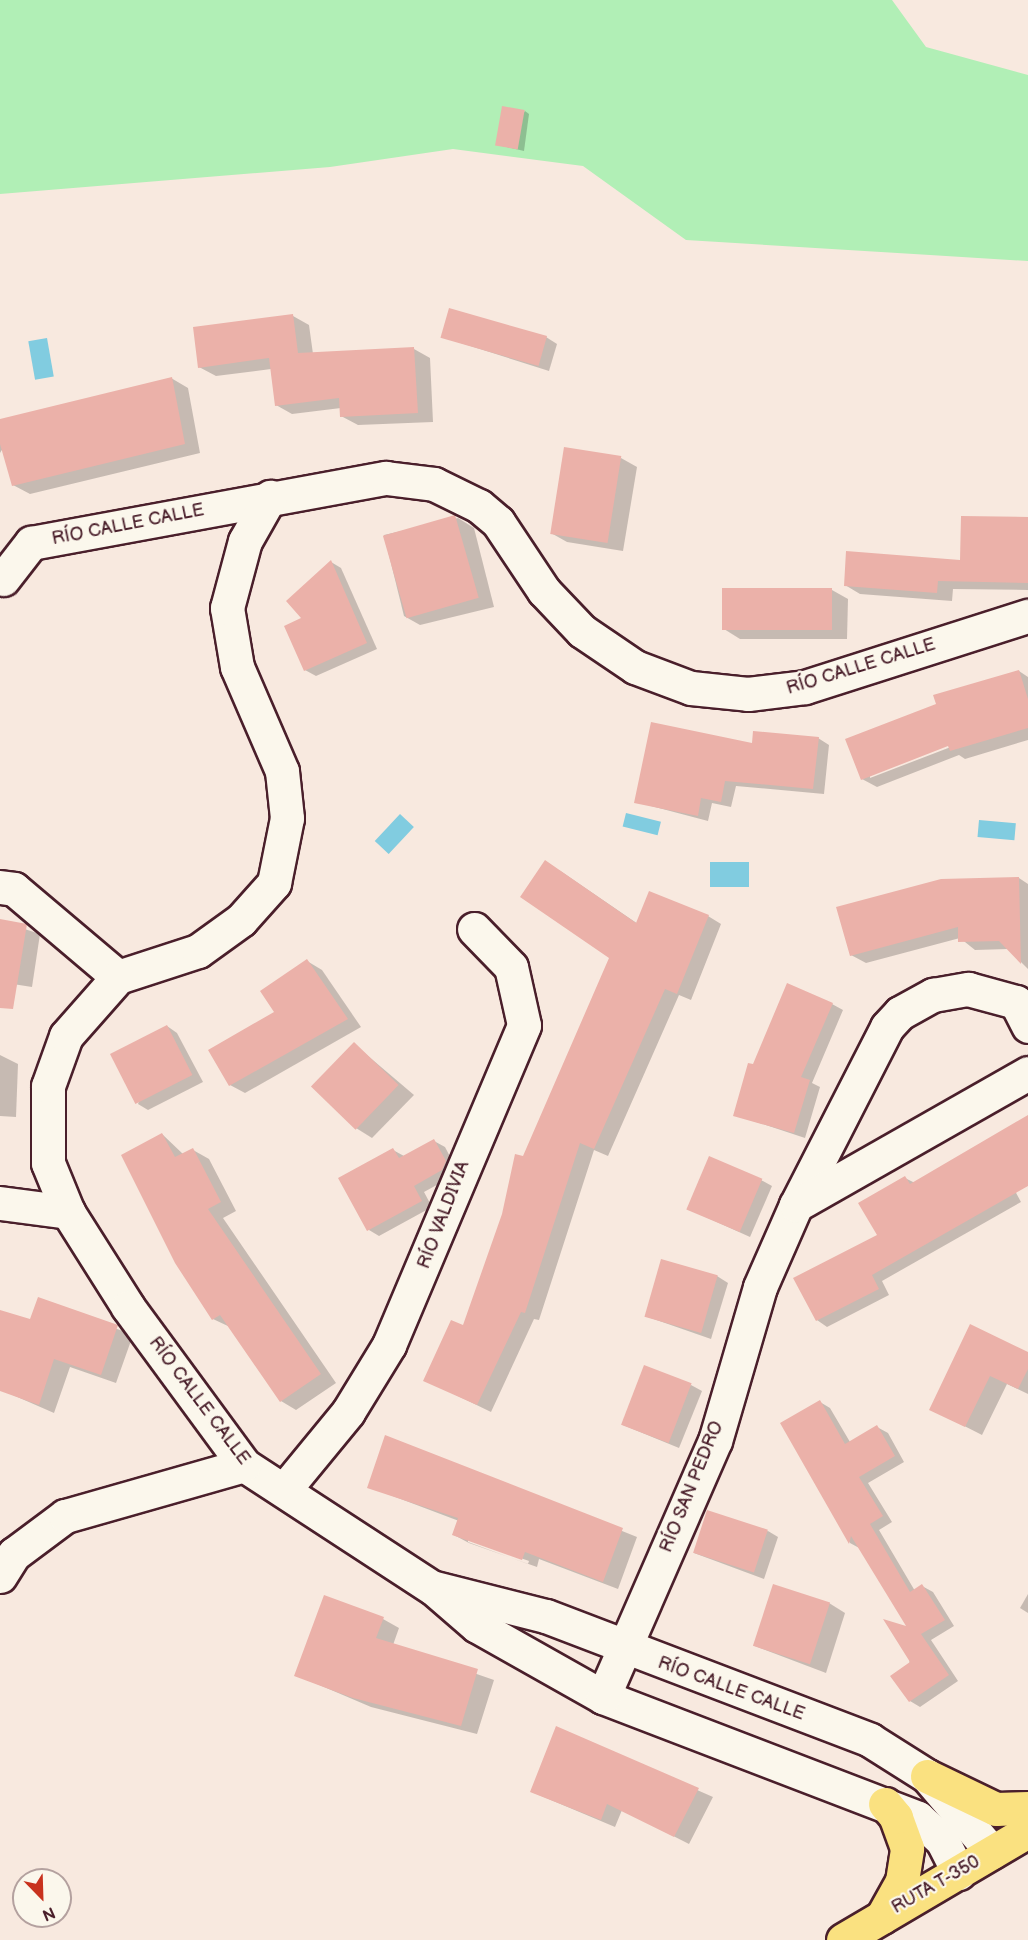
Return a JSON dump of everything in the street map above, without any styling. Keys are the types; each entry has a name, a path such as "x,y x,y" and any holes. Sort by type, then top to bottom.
{"main road":[{"path":"927,1776 996,1809 1028,1808"},
{"path":"882,1917 902,1881 907,1848 896,1817 885,1804"},
{"name":"RUTA T-350","path":"843,1940 1028,1831"}],"street":[{"name":"RÍO CALLE CALLE","path":"3,579 31,543 270,497 386,478 458,494 498,522 544,591 607,651 664,680 719,693 805,687 1028,616"},
{"path":"0,887 14,889 118,977 172,962 222,935 269,889 281,862 287,818 282,771 237,667 227,608 245,541 270,497"},
{"name":"RÍO VALDIVIA","path":"284,1490 348,1412 389,1345 524,1025 511,967 474,929"},
{"name":"RÍO CALLE CALLE","path":"118,977 66,1036 48,1086 48,1163 68,1212 128,1307 244,1465 433,1587 477,1626 603,1697 885,1804 932,1830 958,1872"},
{"name":"RÍO SAN PEDRO","path":"603,1697 715,1441 760,1287 796,1205 887,1027 900,1013 933,995 968,989 1016,1002 1028,1026"},
{"path":"796,1205 1028,1073"},
{"path":"0,1203 68,1212"},
{"path":"0,1576 14,1554 65,1516 244,1465"},
{"name":"RÍO CALLE CALLE","path":"433,1587 546,1616 624,1649 870,1740 927,1776 992,1852"}],"green space":[{"path":"0,0 892,0 926,47 1028,75 1028,261 686,240 583,166 453,149 330,167 0,194"}],"water":[{"path":"47,338 54,376 35,380 28,341"},
{"path":"626,813 661,822 658,835 623,827"},
{"path":"400,814 414,827 389,854 375,841"},
{"path":"979,820 1016,823 1014,840 978,837"},
{"path":"710,862 749,862 749,887 710,887"}],"building":[{"path":"502,106 525,110 518,149 495,145"},
{"path":"449,308 547,336 539,366 440,338"},
{"path":"293,314 298,353 414,347 418,413 340,417 339,398 275,406 269,358 198,368 193,327"},
{"path":"172,377 185,444 12,486 0,444 0,419"},
{"path":"564,447 621,456 608,543 550,534"},
{"path":"455,515 479,598 407,618 383,536"},
{"path":"961,516 1028,517 1028,583 938,581 937,593 844,586 846,551 960,560"},
{"path":"331,560 367,643 304,671 284,626 301,618 286,601"},
{"path":"722,588 832,588 832,630 722,630"},
{"path":"1019,670 1028,699 1028,728 950,751 948,746 861,780 845,739 936,704 933,695"},
{"path":"651,722 752,743 753,731 819,737 813,789 725,781 721,802 701,798 698,816 634,803"},
{"path":"545,860 636,923 649,891 709,915 677,994 665,989 594,1149 580,1143 525,1313 521,1312 477,1405 423,1381 451,1320 463,1325 502,1214 515,1154 523,1156 609,958 520,897"},
{"path":"1019,877 1021,964 999,941 958,942 958,927 850,956 836,907 941,879"},
{"path":"0,919 27,924 13,1009 0,1008"},
{"path":"307,959 348,1019 229,1086 208,1050 274,1012 260,991"},
{"path":"787,983 833,1003 801,1077 810,1080 794,1133 733,1116 748,1063 753,1064"},
{"path":"167,1025 192,1075 135,1104 110,1054"},
{"path":"354,1042 399,1085 356,1130 311,1087"},
{"path":"1028,1115 1028,1186 872,1275 879,1289 816,1321 793,1278 877,1235 858,1203 905,1176 910,1184"},
{"path":"162,1133 175,1157 193,1148 221,1202 208,1209 321,1374 280,1402 220,1315 212,1320 175,1263 121,1155"},
{"path":"434,1139 446,1161 442,1170 414,1186 422,1201 367,1231 338,1178 393,1148 399,1158"},
{"path":"709,1156 762,1179 740,1232 686,1209"},
{"path":"661,1259 718,1275 701,1333 644,1317"},
{"path":"38,1297 118,1325 101,1375 54,1359 39,1405 0,1391 0,1310 30,1319"},
{"path":"970,1324 1028,1352 1028,1369 1018,1389 990,1376 965,1427 929,1410"},
{"path":"644,1365 692,1383 669,1443 621,1425"},
{"path":"820,1400 845,1444 877,1425 895,1456 859,1477 883,1516 870,1524 910,1592 922,1584 945,1620 921,1634 949,1675 909,1702 890,1676 910,1662 883,1619 906,1626 851,1536 849,1544 780,1423"},
{"path":"385,1435 623,1528 603,1582 525,1552 522,1560 452,1535 458,1518 367,1488"},
{"path":"707,1510 768,1530 754,1573 693,1553"},
{"path":"773,1584 830,1603 810,1664 753,1646"},
{"path":"324,1595 384,1617 376,1638 478,1669 461,1726 353,1698 294,1676"},
{"path":"556,1726 699,1788 674,1837 607,1804 601,1820 530,1792"}]}
